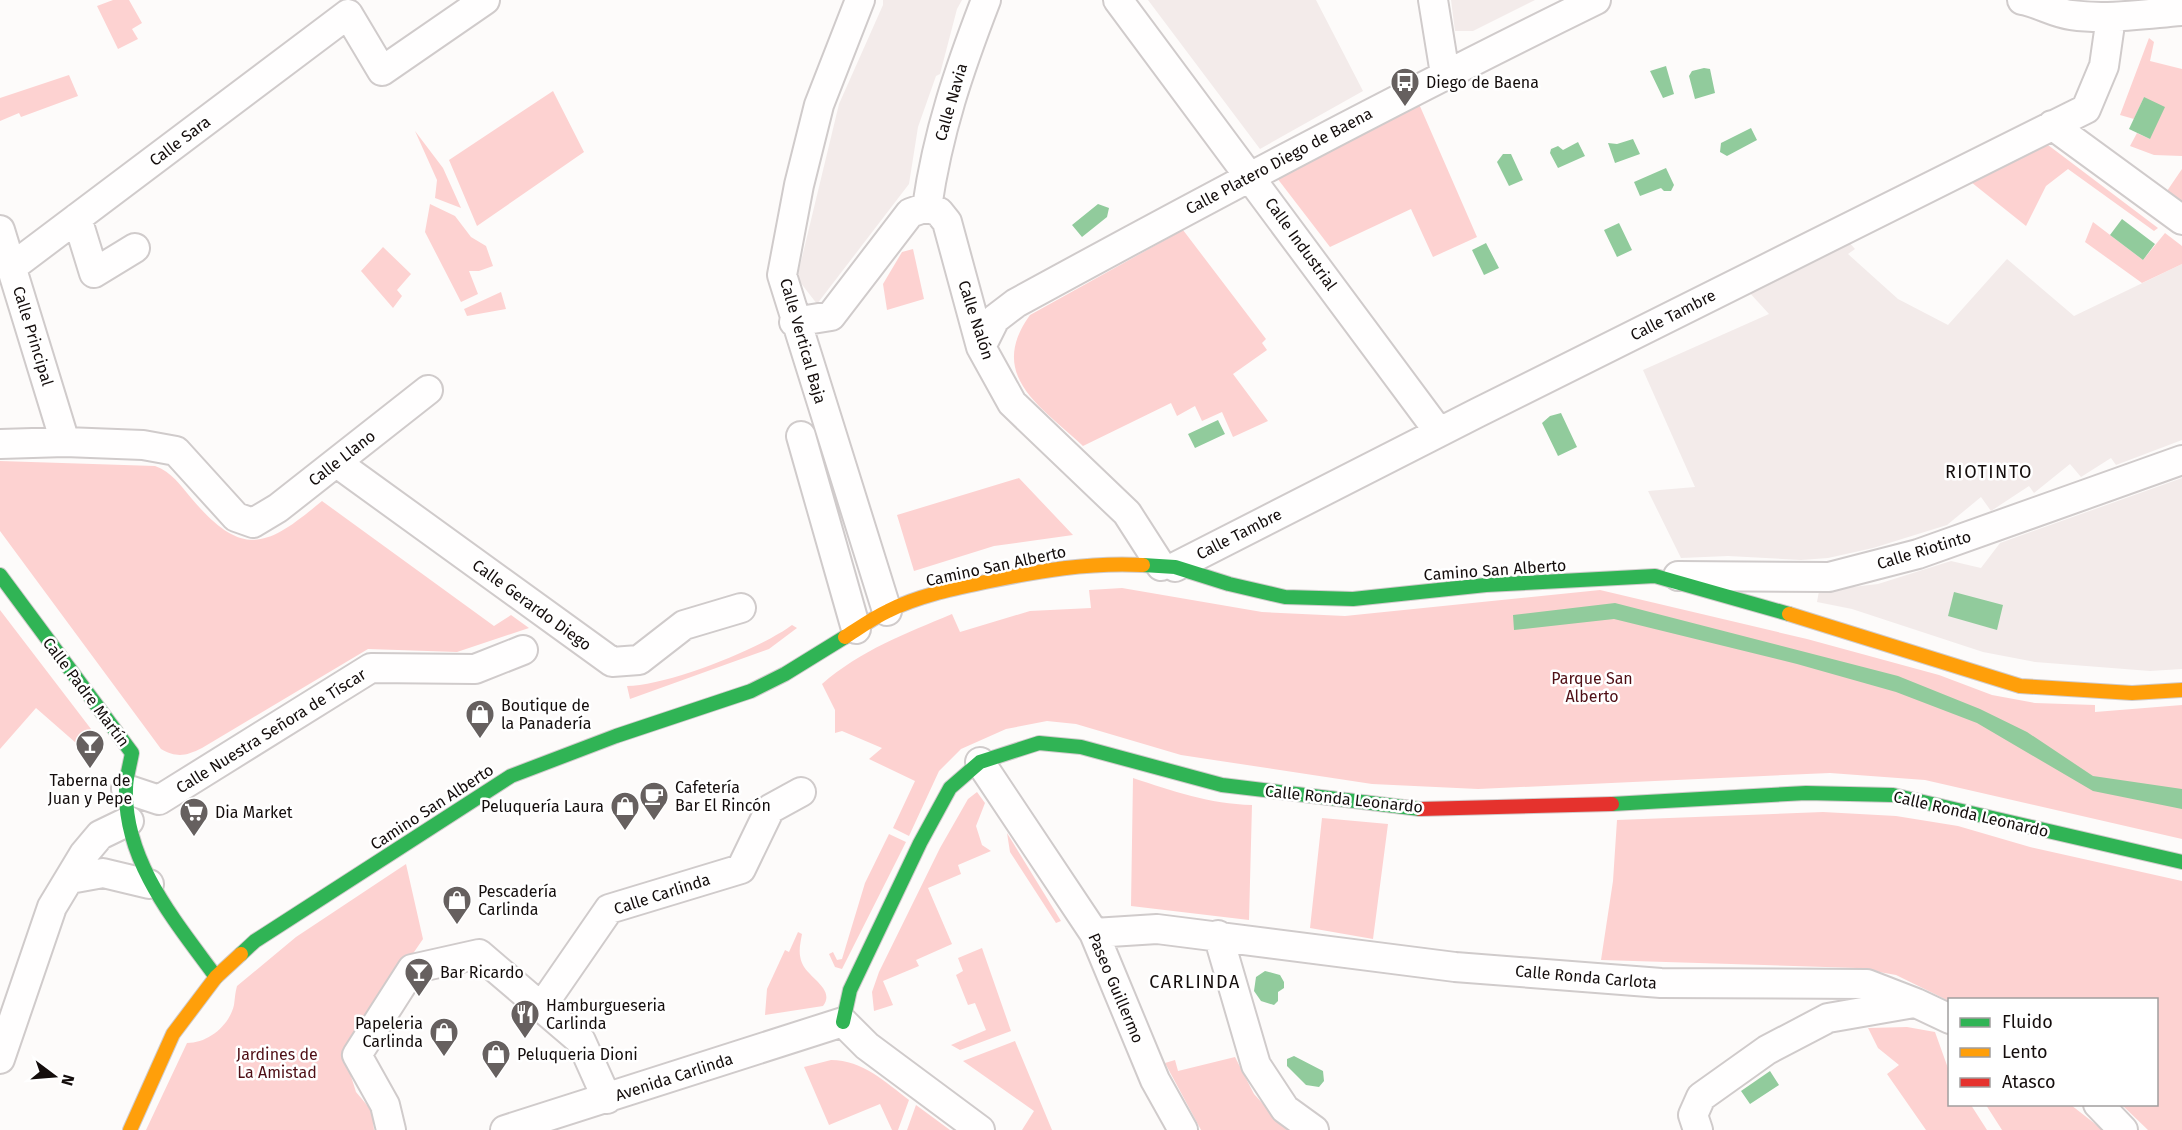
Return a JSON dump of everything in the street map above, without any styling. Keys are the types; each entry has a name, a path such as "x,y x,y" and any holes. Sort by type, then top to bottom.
{"street":[{"name":"Calle Sara","path":"12,267 348,14 382,71 485,0"},
{"name":"Calle Vertical Baja","path":"860,0 819,105 782,275 794,322 887,611"},
{"name":"Calle Navia","path":"927,207 933,167 954,81 986,0"},
{"name":"Calle Industrial","path":"1118,0 1439,432"},
{"path":"1433,0 1445,74"},
{"name":"Calle Platero Diego de Baena","path":"981,347 995,319 1016,303 1250,175 1445,74 1596,0"},
{"path":"2022,0 2068,15 2111,17 2182,11"},
{"name":"Calle Tambre","path":"1168,567 2086,109 2104,66 2111,17"},
{"path":"2052,125 2182,220"},
{"path":"794,322 831,316 910,213 927,207"},
{"name":"Calle Nalón","path":"927,207 939,212 947,222 981,347 1012,403 1127,513 1168,567"},
{"path":"77,218 96,278 135,248"},
{"name":"Calle Principal","path":"0,230 65,442"},
{"name":"Calle Llano","path":"65,442 142,445 176,451 236,517 253,523 278,508 428,390"},
{"path":"801,436 856,629"},
{"path":"0,444 65,442"},
{"name":"Calle Riotinto","path":"1654,576 1829,577 1918,554 2182,460"},
{"name":"Calle Gerardo Diego","path":"337,463 612,663 639,660 684,625 741,608"},
{"name":"Camino San Alberto","path":"130,1130 173,1034 216,976 255,942 495,784 599,742 751,691 785,674 887,611 917,599 963,587 1048,569 1107,563 1168,567 1285,597 1353,599 1486,585 1654,576 1850,632 2020,686 2132,693 2182,690"},
{"name":"Calle Padre Martín","path":"0,575 132,753 126,789 129,821 136,851 149,884 216,976"},
{"name":"Calle Nuestra Señora de Tíscar","path":"126,789 159,800 372,668 476,669 523,650"},
{"name":"Calle Ronda Leonardo","path":"843,1022 850,990 920,843 950,788 980,762 1039,743 1081,747 1222,785 1417,809 1583,806 1806,793 1893,795 2182,862"},
{"name":"Paseo Guillermo","path":"980,762 1094,933 1155,1080 1183,1130"},
{"name":"Calle Carlinda","path":"542,1006 609,909 741,869 770,809 801,792"},
{"path":"0,1059 52,908 84,854 100,835 129,821"},
{"path":"70,879 103,873 149,884"},
{"name":"Calle Ronda Carlota","path":"1094,933 1157,929 1455,967 1661,983 1867,984 1948,1018"},
{"path":"1218,935 1256,1065 1285,1109 1314,1130"},
{"path":"391,1130 385,1105 357,1055 412,969 479,954 581,1041 607,1099"},
{"path":"1698,1130 1693,1115 1701,1097 1767,1050 1828,1018 1916,1003"},
{"path":"843,1022 867,1046 980,1130"},
{"name":"Avenida Carlinda","path":"505,1130 843,1022"},
{"path":"2100,1106 2123,1130"}],"shaded area":[{"path":"883,0 962,0 957,9 940,74 936,76 918,127 909,184 817,304 797,278 839,104 883,5"},
{"path":"1148,0 1316,0 1363,91 1260,149"},
{"path":"1451,0 1535,0 1473,31 1455,31"},
{"path":"1666,66 1674,94 1663,98 1650,71"},
{"path":"1710,69 1715,93 1695,99 1689,76 1692,71"},
{"path":"2144,97 2165,107 2150,139 2129,129"},
{"path":"1751,128 1757,140 1727,156 1720,152 1721,143"},
{"path":"1633,139 1640,154 1615,163 1608,143 1617,144"},
{"path":"1578,142 1585,156 1558,168 1550,153 1551,149 1558,146 1563,150"},
{"path":"1503,154 1511,154 1523,180 1509,186 1497,162"},
{"path":"1666,168 1674,185 1671,191 1664,191 1661,188 1640,196 1634,182"},
{"path":"1098,204 1109,208 1107,217 1082,237 1072,225"},
{"path":"2122,219 2155,244 2143,260 2110,235"},
{"path":"1619,223 1632,250 1617,257 1604,230"},
{"path":"1848,241 1855,249 1848,254 1898,299 1948,325 2007,259 2074,316 2182,264 2182,440 2116,465 2111,458 2081,477 2070,464 2034,493 2029,486 1991,511 1981,497 1947,525 1873,548 1828,558 1801,560 1728,556 1681,558 1648,491 1695,487 1643,370 1769,314 1748,291"},
{"path":"1486,243 1499,268 1484,275 1472,250"},
{"path":"1561,413 1577,447 1558,456 1542,423 1550,416"},
{"path":"1218,420 1225,434 1195,448 1188,434"},
{"path":"2182,478 2182,669 2150,671 2035,662 1983,652 1852,609 1817,602 1819,591 1878,584 1951,561 1981,568 2000,543"},
{"path":"1954,592 2003,605 1997,630 1948,616"},
{"path":"1615,603 1898,676 1980,709 2027,732 2093,776 2182,789 2182,809 2093,791 1977,723 1896,692 1797,664 1614,619 1514,630 1513,615"},
{"path":"1265,971 1280,975 1284,982 1284,988 1278,992 1278,1001 1274,1005 1261,1001 1254,991 1256,977"},
{"path":"1294,1056 1323,1071 1324,1081 1319,1087 1306,1085 1287,1066 1287,1059"},
{"path":"1770,1071 1779,1085 1750,1104 1741,1091"}],"green space":[{"path":"113,0 129,0 142,23 132,29 138,39 118,49 97,6"},
{"path":"2149,38 2154,42 2150,61 2182,69 2182,156 2154,155 2130,146 2137,133 2150,139 2144,97 2134,119 2120,115"},
{"path":"69,75 78,96 21,117 19,113 0,121 0,98"},
{"path":"553,91 584,152 477,226 449,160"},
{"path":"1419,104 1477,237 1433,257 1411,209 1330,247 1277,178"},
{"path":"415,131 443,168 461,208 435,198 437,180"},
{"path":"2048,145 2158,228 2154,231 2068,169 2046,186 2026,226 1971,182"},
{"path":"2182,169 2182,202 2167,191"},
{"path":"430,204 455,216 471,237 486,246 493,266 479,271 469,271 478,294 461,302 425,232"},
{"path":"2093,222 2143,260 2165,233 2182,246 2182,264 2142,283 2085,242"},
{"path":"1183,230 1266,339 1262,343 1267,350 1233,374 1268,421 1233,437 1222,412 1202,421 1195,406 1177,416 1171,403 1083,446 1051,418 1025,389 1017,373 1014,356 1018,337 1030,315"},
{"path":"383,247 411,274 397,290 402,296 393,308 361,271"},
{"path":"913,249 924,299 887,310 883,284 902,252"},
{"path":"501,292 506,309 467,316 464,309"},
{"path":"0,461 155,466 175,480 210,518 226,531 241,538 256,540 286,529 322,501 494,626 511,615 529,628 457,652 368,649 202,748 186,754 172,754 161,749 0,531"},
{"path":"1019,478 1073,535 994,546 914,571 897,515"},
{"name":"Parque San Alberto","path":"1122,588 1262,612 1345,616 1600,590 1807,639 1939,675 1992,695 2035,703 2095,705 2095,712 2182,705 2182,839 1925,780 1830,773 1478,789 1372,784 1181,755 1076,724 1047,721 1006,729 961,749 939,771 909,836 893,828 915,781 869,759 882,748 842,731 835,733 835,710 822,684 868,652 952,614 960,632 1030,611 1091,608 1089,590"},
{"path":"0,610 91,729 76,743 36,708 0,749"},
{"path":"792,625 797,628 769,649 630,699 627,686 665,680 688,673 758,645"},
{"path":"1133,778 1206,799 1252,805 1249,920 1131,906"},
{"path":"977,792 985,803 976,826 982,845 991,851 958,865 961,874 928,888 952,944 916,960 919,966 883,981 893,1005 874,1011 872,992 879,972 940,848 968,799"},
{"path":"1823,812 1896,816 1958,826 2030,847 2182,881 2182,1130 2148,1130 2123,1106 2158,1106 2158,998 1948,998 1948,1001 1896,975 1857,968 1601,960 1613,881 1617,820"},
{"path":"1322,818 1388,824 1373,939 1310,928"},
{"path":"1007,833 1061,921 1056,923 1010,852"},
{"path":"889,834 906,842 842,969 835,967 829,954 833,952 837,960 842,959 865,883"},
{"name":"Jardines de La Amistad","path":"406,864 423,939 344,1054 356,1092 372,1111 374,1130 146,1130 187,1043 210,1037 228,1020 234,1005 237,986 296,937"},
{"path":"798,932 802,934 800,952 802,963 824,989 826,1000 823,1006 765,1015 767,989 785,950 789,952"},
{"path":"982,948 1011,1031 960,1050 951,1045 986,1030 975,1003 968,1005 956,975 963,971 958,958"},
{"path":"1907,1027 1935,1032 1948,1068 1948,1106 1972,1106 1987,1130 1926,1130 1887,1074 1899,1065 1878,1048 1868,1028"},
{"path":"1015,1041 1052,1130 1022,1130 1034,1111 963,1061"},
{"path":"1235,1057 1254,1094 1287,1130 1201,1130 1165,1063 1175,1060 1178,1071"},
{"path":"831,1060 853,1064 873,1073 909,1100 898,1130 892,1130 880,1104 829,1125 804,1067"},
{"path":"916,1105 950,1130 907,1130"},
{"path":"1987,1106 2072,1106 2103,1130 2002,1130"}],"traffic: fast":[{"path":"1143,565 1175,567 1229,584 1285,597 1353,599 1486,585 1655,576 1789,614"},
{"path":"0,575 132,753 126,789 128,816 143,866 169,913 216,977"},
{"path":"241,954 255,941 511,776 616,736 751,691 785,674 845,637"},
{"path":"843,1022 850,990 920,843 950,788 980,762 1039,743 1081,747 1222,785 1420,809"},
{"path":"1612,804 1806,793 1893,795 2182,862"}],"traffic: slow":[{"path":"845,637 899,606 948,590 1064,568 1143,565"},
{"path":"1789,614 2020,686 2132,693 2182,690"},
{"path":"130,1130 173,1034 216,977 241,954"}],"traffic: jam":[{"path":"1420,809 1612,804"}],"place":[{"name":"Diego de Baena","path":"1405,108"},
{"name":"Boutique de la Panadería","path":"480,740"},
{"name":"Taberna de Juan y Pepe","path":"90,770"},
{"name":"Cafetería Bar El Rincón","path":"654,822"},
{"name":"Peluquería Laura","path":"625,832"},
{"name":"Dia Market","path":"194,838"},
{"name":"Pescadería Carlinda","path":"457,926"},
{"name":"Bar Ricardo","path":"419,998"},
{"name":"Hamburgueseria Carlinda","path":"525,1040"},
{"name":"Papeleria Carlinda","path":"444,1058"},
{"name":"Peluqueria Dioni","path":"496,1080"}],"district":[{"name":"RIOTINTO","path":"1989,472"},
{"name":"CARLINDA","path":"1195,982"}]}
